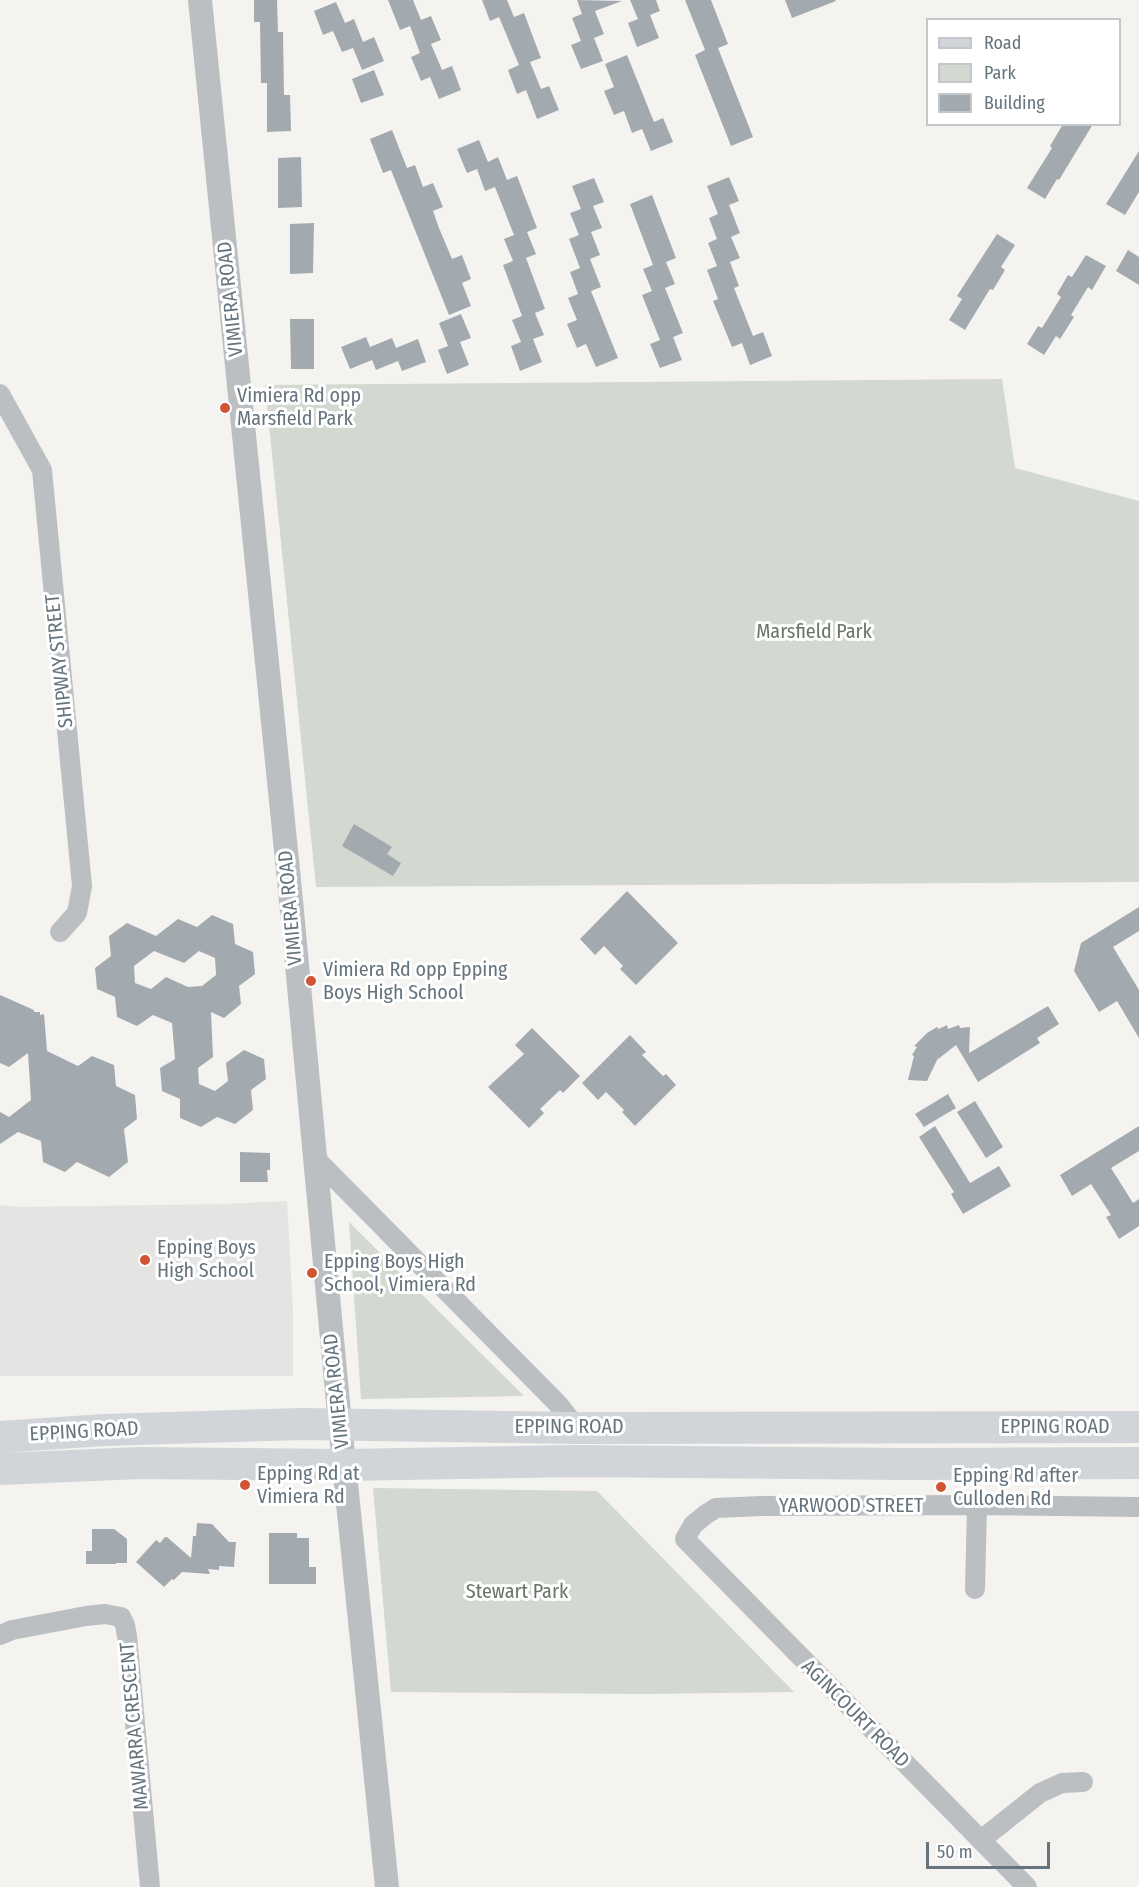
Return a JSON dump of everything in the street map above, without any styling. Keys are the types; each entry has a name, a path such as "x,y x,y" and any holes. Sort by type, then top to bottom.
{"main road":[{"name":"EPPING ROAD","path":"0,1437 104,1430 340,1424 577,1428 1139,1427"},
{"name":"EPPING ROAD","path":"0,1469 140,1463 345,1466 576,1461 896,1464 1139,1463"}],"street":[{"name":"VIMIERA ROAD","path":"200,0 387,1887"},
{"name":"SHIPWAY STREET","path":"0,394 42,470 82,886 76,914 60,932"},
{"path":"315,1158 558,1404 577,1428"},
{"path":"975,1589 977,1505"},
{"name":"YARWOOD STREET","path":"685,1539 693,1525 716,1508 977,1505 1139,1507"},
{"name":"AGINCOURT ROAD","path":"685,1539 1028,1887"},
{"name":"MAWARRA CRESCENT","path":"0,1635 12,1630 86,1616 105,1614 121,1617 127,1636 150,1887"},
{"path":"981,1840 1040,1793 1062,1783 1083,1782"}],"shaded area":[{"name":"Epping Boys High School","path":"287,1201 293,1309 293,1376 0,1376 0,1205 19,1207"}],"green space":[{"name":"Marsfield Park","path":"1002,379 1015,468 1139,501 1139,882 316,887 265,385"},
{"path":"349,1222 524,1396 361,1399"},
{"name":"Stewart Park","path":"373,1488 597,1491 794,1692 645,1694 391,1692"}],"building":[{"path":"254,0 277,0 278,32 283,32 284,95 290,95 291,131 267,132 267,83 261,83 260,22 254,22"},
{"path":"388,0 413,0 421,20 431,16 441,40 431,44 442,70 452,66 461,90 439,99 430,77 421,81 411,57 420,53 410,26 400,30"},
{"path":"482,0 507,0 514,17 524,13 541,58 530,62 541,89 549,86 559,110 537,119 526,90 517,94 508,70 519,65 499,17 490,21"},
{"path":"577,0 622,1 595,11 604,34 594,38 603,61 581,69 571,45 581,41 572,18 582,14"},
{"path":"630,0 656,0 660,11 650,15 659,38 637,47 628,23 638,19"},
{"path":"685,0 711,0 728,44 718,48 753,137 731,146 695,55 705,50"},
{"path":"785,0 835,0 836,1 792,18"},
{"path":"336,2 345,23 354,19 363,42 374,37 384,61 362,70 353,48 342,52 333,31 323,35 314,11"},
{"path":"627,55 654,122 663,118 673,142 651,151 642,129 632,133 624,111 614,115 604,91 614,87 605,64"},
{"path":"374,70 384,95 361,103 352,79"},
{"path":"1062,126 1092,126 1045,199 1027,188 1052,148 1050,146"},
{"path":"392,130 407,168 415,165 423,187 433,183 443,207 433,211 439,228 452,259 462,255 471,279 462,283 471,306 449,315 391,170 383,173 370,139"},
{"path":"479,140 488,162 498,157 507,180 517,176 537,228 527,232 536,254 526,258 545,309 535,313 544,335 533,339 542,362 520,371 511,346 521,342 512,320 522,316 503,265 513,261 504,239 514,235 495,187 485,191 477,169 467,173 457,149"},
{"path":"1139,151 1139,192 1125,215 1106,204"},
{"path":"301,157 302,207 278,208 278,158"},
{"path":"729,177 739,201 729,205 740,233 731,237 740,258 730,262 739,286 734,288 753,336 763,332 772,356 750,365 742,343 732,347 713,301 718,299 707,270 717,266 708,243 717,239 709,218 718,214 707,186"},
{"path":"594,178 604,202 593,206 602,228 591,232 600,255 590,259 601,287 591,291 618,358 596,367 586,344 577,348 567,324 577,320 568,298 578,294 570,272 580,268 569,239 579,235 570,213 581,209 572,186"},
{"path":"652,195 676,258 666,262 675,284 665,288 683,333 673,337 682,360 660,368 650,344 660,340 642,295 652,291 643,269 653,265 630,204"},
{"path":"314,223 313,273 290,274 290,224"},
{"path":"997,234 1015,245 1001,267 1005,270 993,290 990,289 965,330 949,320 962,299 957,296"},
{"path":"1128,250 1139,257 1139,285 1116,271"},
{"path":"1086,255 1106,266 1092,290 1088,287 1071,315 1074,317 1060,339 1056,336 1044,355 1027,344 1038,326 1042,328 1061,297 1057,294 1068,275 1072,277"},
{"path":"461,314 471,338 460,342 469,365 447,374 438,350 448,346 439,323"},
{"path":"290,319 314,319 314,369 291,369"},
{"path":"366,337 370,347 392,338 396,348 418,339 426,362 402,371 398,361 376,370 372,360 350,369 341,347"},
{"path":"354,824 392,847 387,854 401,863 393,876 342,846"},
{"path":"627,891 678,943 636,985 620,969 623,966 604,946 595,955 580,939"},
{"path":"1139,907 1139,931 1113,947 1139,990 1139,1038 1117,1001 1099,1012 1074,971 1081,943"},
{"path":"212,915 233,924 235,944 253,952 255,974 239,986 241,1004 224,1018 211,1012 213,1057 198,1068 199,1084 215,1091 228,1081 226,1063 244,1050 264,1059 266,1079 251,1090 253,1110 235,1124 217,1117 201,1127 180,1118 180,1099 162,1091 160,1068 175,1059 172,1023 153,1015 137,1026 117,1017 115,997 97,989 95,968 111,956 109,936 127,923 156,936 178,919 197,927","holes":["154,951 184,963 199,951 215,958 216,975 202,986 188,987 166,977 151,989 135,983 134,966"]},
{"path":"0,995 34,1012 40,1012 40,1015 44,1014 47,1051 78,1066 92,1056 114,1065 116,1086 135,1095 137,1119 124,1129 128,1162 109,1177 77,1162 65,1172 43,1162 41,1141 18,1132 0,1144 0,1112 9,1117 31,1100 28,1053 9,1067 0,1063"},
{"path":"1048,1006 1059,1024 1037,1038 1040,1043 978,1082 956,1045 937,1060 927,1081 908,1080 914,1056 912,1055 917,1047 914,1046 937,1027 939,1029 947,1025 948,1029 959,1025 960,1028 970,1027 969,1053"},
{"path":"532,1028 580,1076 563,1093 560,1090 540,1109 544,1113 529,1128 488,1087 524,1054 515,1045"},
{"path":"630,1035 646,1052 642,1055 663,1076 666,1074 676,1085 635,1126 622,1112 624,1110 606,1092 598,1100 582,1083"},
{"path":"948,1094 956,1108 924,1127 915,1114"},
{"path":"975,1101 1003,1147 986,1158 957,1112"},
{"path":"935,1126 970,1183 999,1166 1011,1186 963,1214 951,1194 954,1192 919,1137"},
{"path":"1139,1126 1139,1151 1111,1168 1133,1203 1139,1199 1139,1226 1119,1239 1106,1217 1111,1215 1091,1184 1072,1196 1060,1175"},
{"path":"240,1152 270,1153 270,1170 267,1170 268,1182 240,1182"},
{"path":"197,1523 212,1524 229,1542 236,1542 234,1567 219,1566 219,1570 208,1569 210,1574 182,1572 164,1587 136,1562 156,1540 160,1543 165,1537 191,1558"},
{"path":"92,1529 114,1529 127,1539 127,1563 86,1564 86,1551 92,1551"},
{"path":"269,1533 297,1533 297,1538 309,1538 309,1567 316,1567 316,1584 269,1584"}],"place":[{"name":"Vimiera Rd opp Marsfield Park","path":"225,408"},
{"name":"Vimiera Rd opp Epping Boys High School","path":"311,981"},
{"name":"Epping Boys High School","path":"145,1260"},
{"name":"Epping Boys High School, Vimiera Rd","path":"312,1273"},
{"name":"Epping Rd at Vimiera Rd","path":"245,1485"},
{"name":"Epping Rd after Culloden Rd","path":"941,1487"}]}
